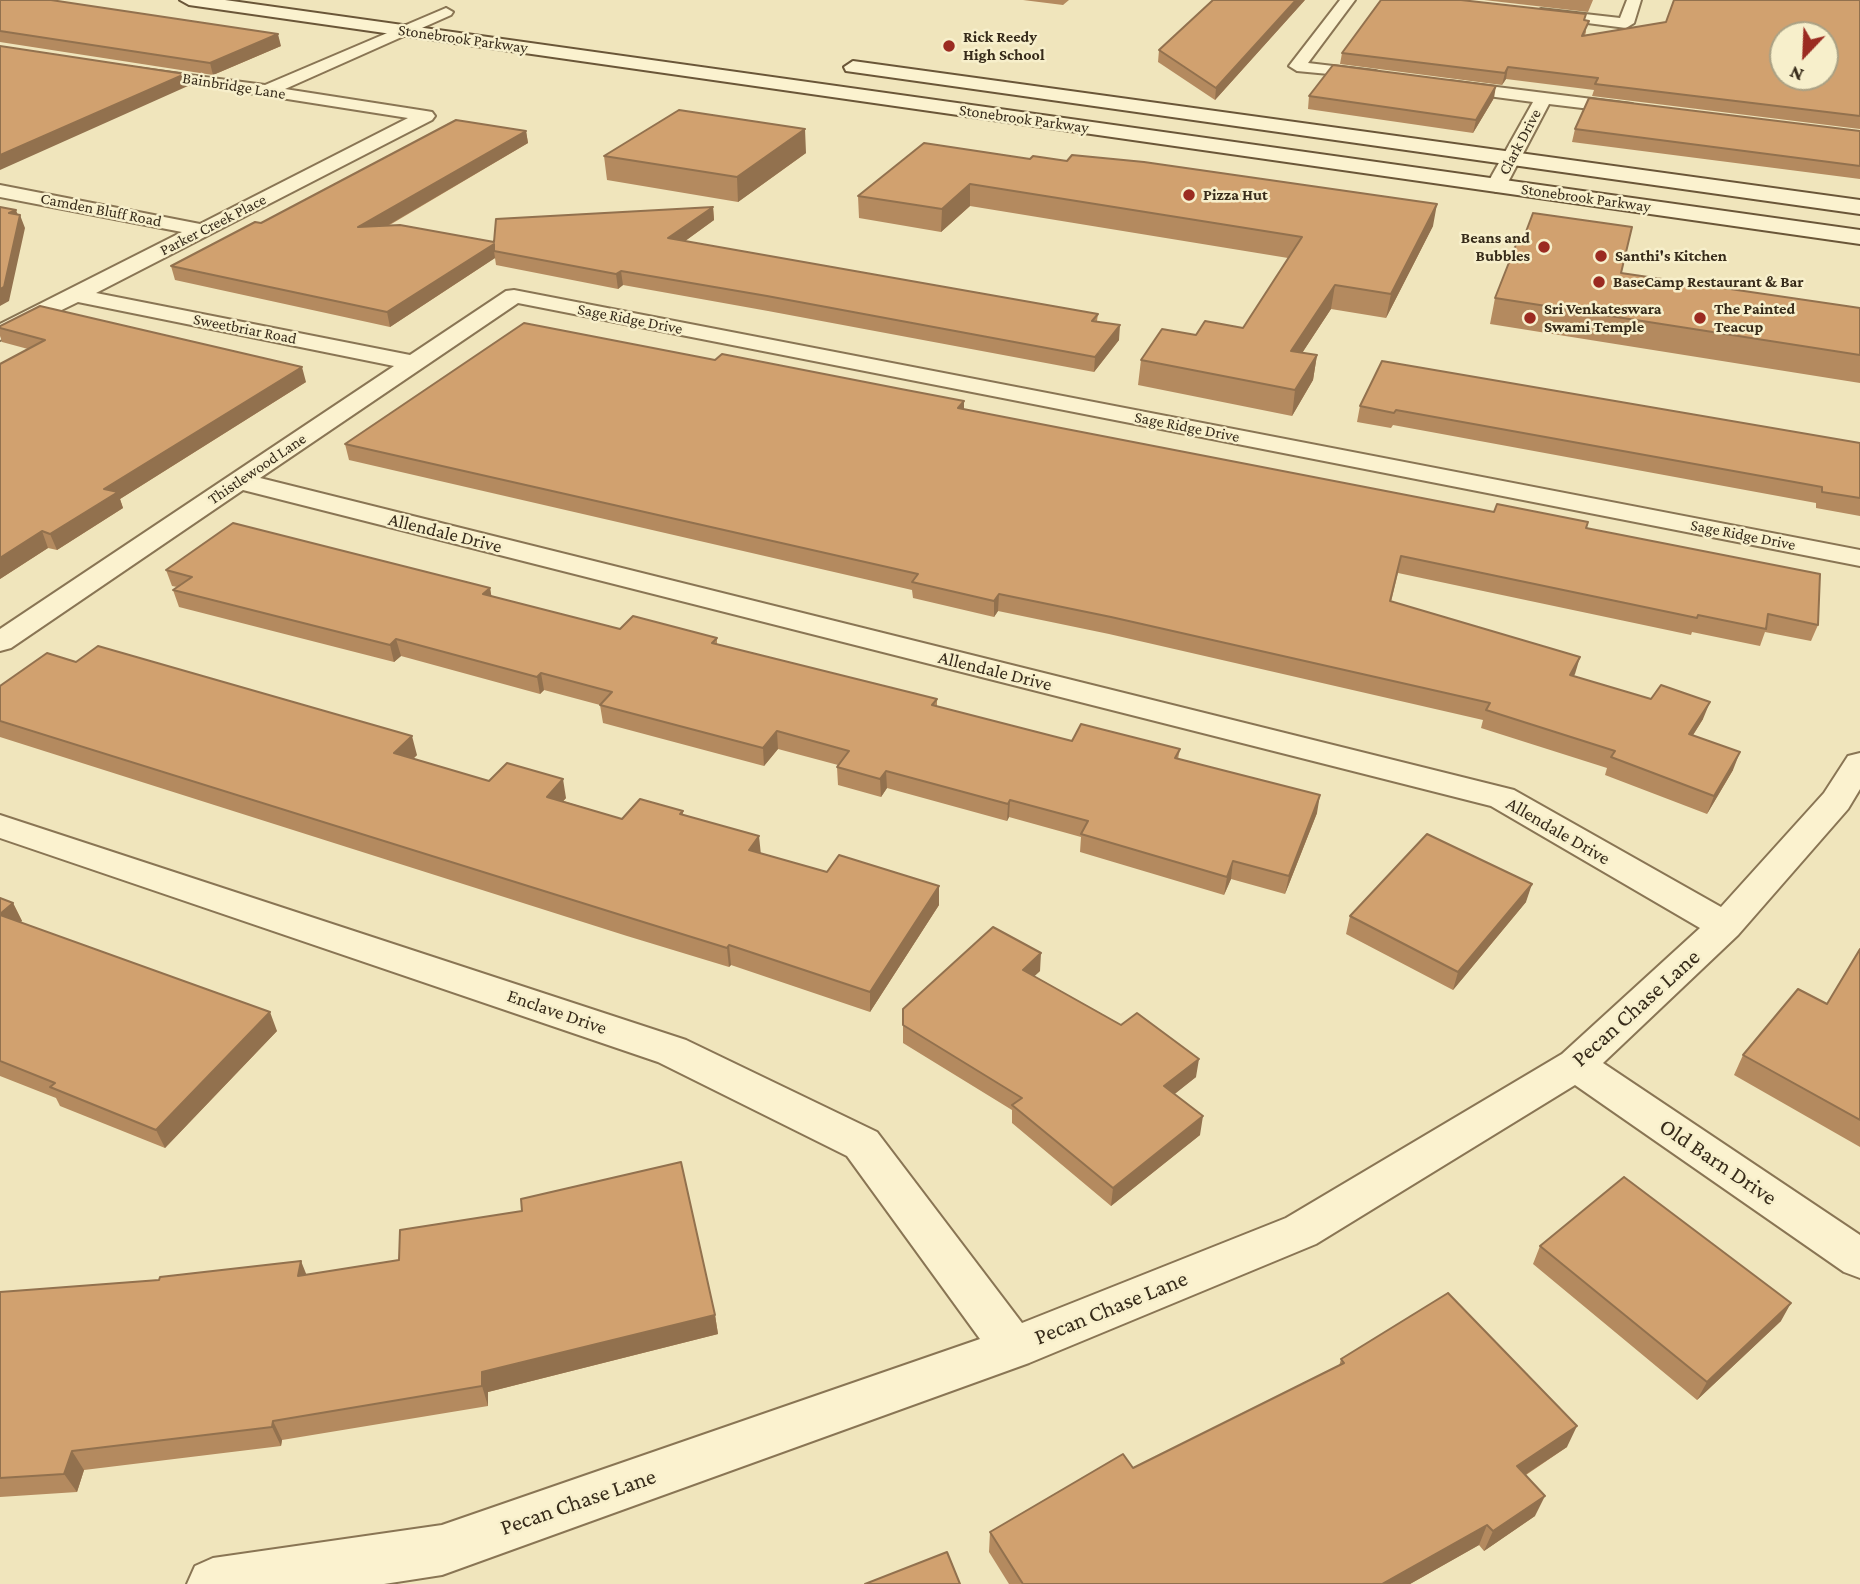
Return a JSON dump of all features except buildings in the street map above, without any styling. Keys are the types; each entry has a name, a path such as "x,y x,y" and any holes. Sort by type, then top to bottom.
{"main road":[{"name":"Stonebrook Parkway","path":"189,0 1860,237"},
{"name":"Stonebrook Parkway","path":"407,7 455,13"},
{"name":"Stonebrook Parkway","path":"834,65 1860,207"},
{"path":"1000,115 1039,93"}],"street":[{"path":"1348,0 1297,66 1393,79"},
{"path":"1531,12 1626,23 1634,0"},
{"path":"266,91 405,31 455,13"},
{"name":"Bainbridge Lane","path":"118,68 426,116"},
{"path":"1434,84 1654,111"},
{"name":"Clark Drive","path":"1496,186 1544,98"},
{"name":"Parker Creek Place","path":"0,333 426,116"},
{"name":"Camden Bluff Road","path":"0,191 202,230"},
{"name":"Sweetbriar Road","path":"75,295 414,363"},
{"name":"Thistlewood Lane","path":"0,642 513,296"},
{"name":"Sage Ridge Drive","path":"513,296 1860,558"},
{"name":"Allendale Drive","path":"239,481 1502,798 1725,926"},
{"name":"Pecan Chase Lane","path":"213,1584 442,1550 1013,1348 1301,1231 1576,1065 1725,926 1836,801 1860,763"},
{"name":"Enclave Drive","path":"0,826 672,1051 862,1144 1013,1348"},
{"name":"Old Barn Drive","path":"1576,1065 1860,1258"}],"place":[{"name":"Rick Reedy High School","path":"949,46"},
{"name":"Pizza Hut","path":"1189,195"},
{"name":"Beans and Bubbles","path":"1544,247"},
{"name":"Santhi's Kitchen","path":"1601,256"},
{"name":"BaseCamp Restaurant & Bar","path":"1599,282"},
{"name":"Sri Venkateswara Swami Temple","path":"1530,318"},
{"name":"The Painted Teacup","path":"1700,318"}]}
